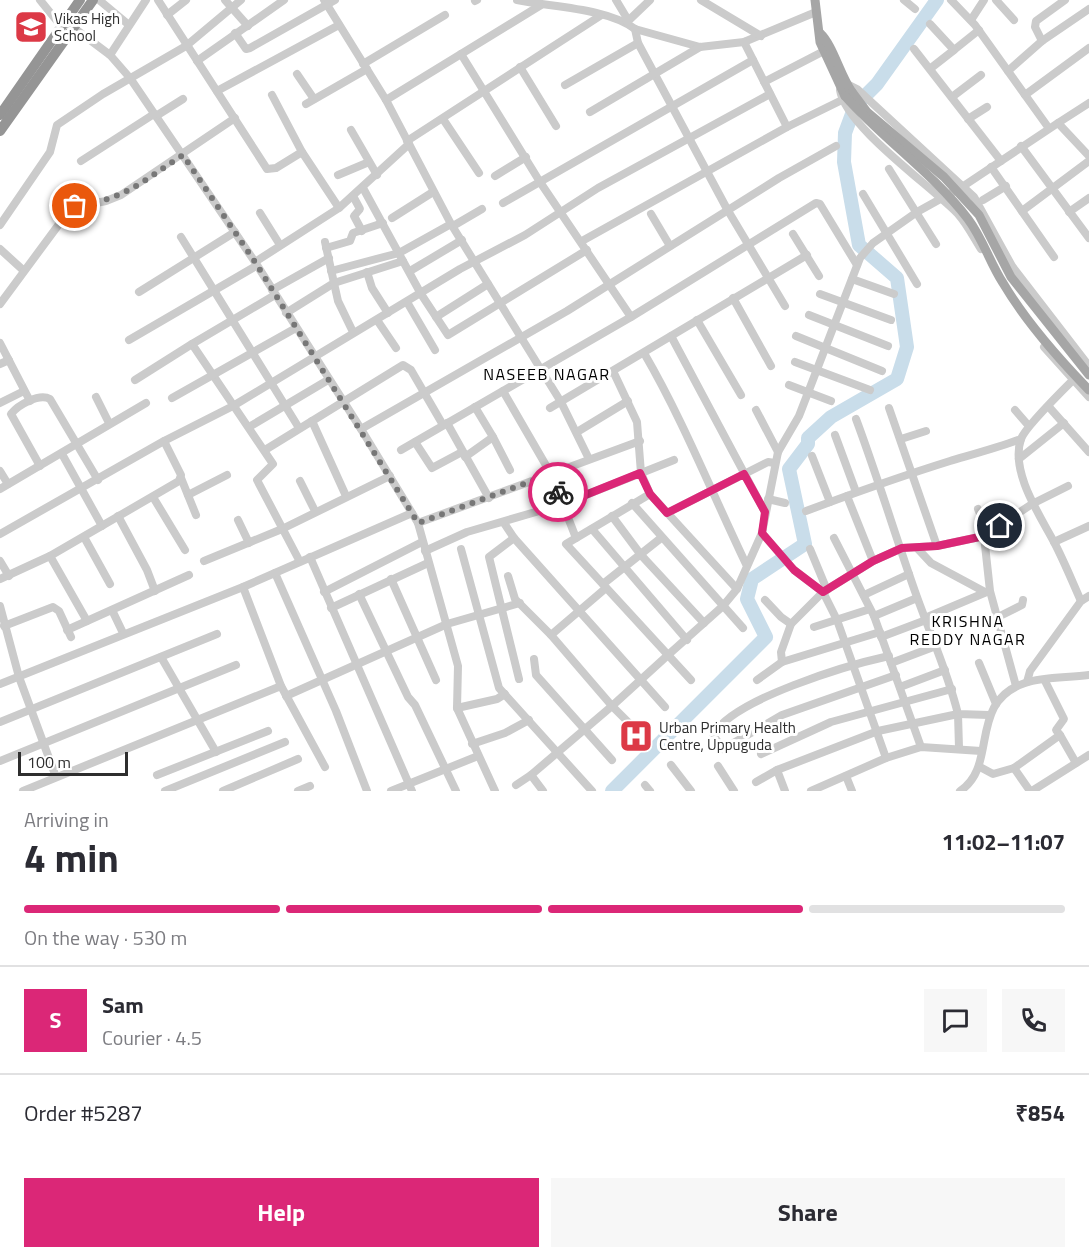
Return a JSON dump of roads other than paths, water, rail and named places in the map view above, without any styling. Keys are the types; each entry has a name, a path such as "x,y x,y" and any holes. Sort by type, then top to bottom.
{"highway":[{"path":"0,115 80,0"},
{"path":"0,131 93,0"}],"main road":[{"path":"814,0 824,51 847,93 865,118 944,190 985,246 1003,283 1064,364 1089,390"},
{"path":"820,33 826,39 847,93 944,177 979,215 1011,278 1089,369"}],"street":[{"path":"40,0 61,26"},
{"path":"99,0 129,25"},
{"path":"110,55 146,0"},
{"path":"158,0 267,169 276,168 302,152"},
{"path":"167,15 186,0"},
{"path":"0,225 50,152 57,125 130,78 186,46 228,4 241,0"},
{"path":"196,61 284,0"},
{"path":"235,33 246,49 250,48 325,2 335,0"},
{"path":"517,0 541,5 575,7 600,16 627,21"},
{"path":"616,0 627,21 635,29 700,47 744,42 816,12"},
{"path":"627,21 650,0"},
{"path":"701,0 761,36"},
{"path":"904,0 915,9"},
{"path":"951,0 979,30 1048,127"},
{"path":"971,20 984,0"},
{"path":"996,0 1014,20"},
{"path":"1042,41 1035,27 1036,21 1065,0"},
{"path":"325,2 386,100 452,225 561,402 589,459"},
{"path":"228,4 248,26"},
{"path":"386,100 541,5"},
{"path":"1008,71 1042,41 1089,9"},
{"path":"306,104 444,15"},
{"path":"129,340 215,290 339,208 377,175 408,143 600,16"},
{"path":"930,24 954,50"},
{"path":"216,91 339,25"},
{"path":"74,28 110,55 130,78 256,264 418,523 458,666 457,708 495,791"},
{"path":"635,29 638,43 688,139 785,306"},
{"path":"931,68 979,30"},
{"path":"744,42 787,127"},
{"path":"565,85 638,43"},
{"path":"590,112 700,47"},
{"path":"1025,95 1089,48"},
{"path":"914,49 1001,161"},
{"path":"764,82 824,51"},
{"path":"461,54 540,182 631,316"},
{"path":"503,203 753,60"},
{"path":"520,67 556,126"},
{"path":"297,74 314,99"},
{"path":"952,97 981,75"},
{"path":"847,93 875,106 974,197 1012,266 1089,369 1072,380 1049,407 1028,425 1020,440 1019,459 1032,504 1054,542 1081,601"},
{"path":"847,93 860,123 873,141 920,178 938,198 960,216 1032,332 1089,397"},
{"path":"582,241 708,173 847,93"},
{"path":"0,534 164,441 233,406 312,356 408,302 598,188 770,94"},
{"path":"272,95 302,152 339,208"},
{"path":"81,162 183,99"},
{"path":"516,785 559,752 687,640 723,606 737,589 746,564 762,533 777,452 799,416 858,262 873,243 938,198 962,187 1048,127 1089,103"},
{"path":"968,119 987,107"},
{"path":"0,304 66,212 81,205 106,201 121,195 235,118"},
{"path":"443,119 479,173"},
{"path":"1022,211 1089,159 1058,123"},
{"path":"351,130 377,175"},
{"path":"361,429 519,337 727,209 836,146"},
{"path":"1021,146 1088,234"},
{"path":"495,176 526,157"},
{"path":"338,176 369,162"},
{"path":"991,167 1054,257"},
{"path":"889,169 936,244"},
{"path":"984,200 1006,186"},
{"path":"363,188 421,294 448,335 587,250"},
{"path":"392,218 433,192"},
{"path":"863,195 917,284"},
{"path":"353,196 360,209 354,216 362,231"},
{"path":"1069,212 1089,198"},
{"path":"401,450 631,316 819,202 858,262"},
{"path":"331,271 399,253 482,209"},
{"path":"260,213 280,245"},
{"path":"651,214 670,246"},
{"path":"353,332 338,301 326,245 347,242 352,234 383,223"},
{"path":"139,292 235,232"},
{"path":"793,234 819,276"},
{"path":"181,237 231,320 287,405 299,428"},
{"path":"410,271 462,240"},
{"path":"0,249 23,270"},
{"path":"549,408 807,255"},
{"path":"135,380 329,258"},
{"path":"286,313 334,283 404,261"},
{"path":"996,277 1012,266"},
{"path":"367,272 372,288 388,313"},
{"path":"852,279 894,294"},
{"path":"436,317 488,284"},
{"path":"820,294 891,320"},
{"path":"733,298 771,366"},
{"path":"408,302 435,350"},
{"path":"809,315 888,346"},
{"path":"377,320 396,348"},
{"path":"697,320 741,395"},
{"path":"172,398 296,328"},
{"path":"671,336 765,512"},
{"path":"796,336 882,371"},
{"path":"0,343 30,401"},
{"path":"192,344 265,450 273,466 257,480 299,560"},
{"path":"644,352 670,396 710,490 746,564"},
{"path":"0,364 9,360"},
{"path":"795,362 870,390"},
{"path":"265,450 404,365 411,370 489,498"},
{"path":"613,371 638,422 640,473 650,494 737,589"},
{"path":"249,427 327,380"},
{"path":"789,386 831,401"},
{"path":"0,403 24,391"},
{"path":"503,391 551,474 576,538"},
{"path":"40,466 11,414 30,401 43,397 50,399 98,480"},
{"path":"96,397 109,423"},
{"path":"577,432 628,401"},
{"path":"0,489 146,403"},
{"path":"475,407 510,470"},
{"path":"1049,407 1089,453"},
{"path":"889,408 937,546"},
{"path":"756,410 777,452"},
{"path":"1015,410 1028,425"},
{"path":"856,419 880,483 917,598 952,689 958,714 959,748"},
{"path":"312,421 346,496"},
{"path":"1019,459 1064,423"},
{"path":"901,439 926,431"},
{"path":"834,435 856,492"},
{"path":"415,442 432,468 493,437"},
{"path":"806,511 880,483 984,453 1020,440"},
{"path":"164,441 196,515"},
{"path":"418,523 640,441"},
{"path":"62,454 102,526"},
{"path":"812,456 830,501"},
{"path":"425,551 479,528 504,523 563,504 674,460"},
{"path":"667,513 768,462 775,463"},
{"path":"0,471 8,484"},
{"path":"188,495 227,475"},
{"path":"204,561 282,529 390,476"},
{"path":"0,579 50,556 153,497 181,478"},
{"path":"300,481 315,511"},
{"path":"782,662 781,652 791,624 825,591 873,561 902,548 937,546 984,536 1032,504 1068,486"},
{"path":"650,494 576,538 564,540 691,680"},
{"path":"847,496 873,561"},
{"path":"153,497 184,550"},
{"path":"768,499 785,503"},
{"path":"632,503 743,628"},
{"path":"978,509 986,528 984,536 987,591 1016,686"},
{"path":"0,684 220,594 243,587 299,560 412,513"},
{"path":"118,516 147,570 155,591"},
{"path":"612,516 641,555 704,622"},
{"path":"238,520 249,543"},
{"path":"504,523 514,538 640,681 666,707"},
{"path":"1054,542 1089,526"},
{"path":"592,529 687,640"},
{"path":"762,533 776,552 794,570 825,591"},
{"path":"84,537 110,584"},
{"path":"514,538 489,556 519,679"},
{"path":"551,635 581,612 624,567 661,538"},
{"path":"834,538 854,573 872,612 921,747"},
{"path":"324,592 422,542"},
{"path":"917,548 930,563 987,591"},
{"path":"461,549 499,688 592,791"},
{"path":"810,549 886,758"},
{"path":"50,556 87,621"},
{"path":"310,557 412,791"},
{"path":"0,561 9,576"},
{"path":"331,608 428,563"},
{"path":"275,573 336,711 367,791"},
{"path":"864,595 909,574"},
{"path":"3,631 53,607 59,611 69,633 87,621 189,575"},
{"path":"508,576 513,596 639,733"},
{"path":"391,579 436,680"},
{"path":"243,587 281,686 325,767"},
{"path":"757,680 782,662 844,643 880,635 925,619 987,591"},
{"path":"359,594 447,768 456,791"},
{"path":"1027,682 1030,671 1081,601 1089,596"},
{"path":"814,627 917,598"},
{"path":"765,600 791,624"},
{"path":"996,618 1022,605 1023,600"},
{"path":"286,696 387,653 447,624 520,603"},
{"path":"0,606 3,631 18,677 56,777"},
{"path":"112,610 123,633"},
{"path":"0,722 218,634"},
{"path":"896,675 782,715 723,749 713,735 740,711 772,694 852,664 890,659 936,646"},
{"path":"162,657 216,752"},
{"path":"534,658 536,675 612,760"},
{"path":"979,663 996,704"},
{"path":"0,761 236,664"},
{"path":"900,687 945,670"},
{"path":"966,789 980,767 989,715 996,704 1016,686 1027,682 1089,675"},
{"path":"1046,681 1064,719 1056,729 1076,763"},
{"path":"23,791 281,686"},
{"path":"761,754 831,722 905,704 952,689"},
{"path":"457,708 506,694"},
{"path":"756,782 777,770 878,731 958,714 989,715"},
{"path":"472,744 505,733 530,720"},
{"path":"157,775 268,731"},
{"path":"980,767 993,774 1014,768 1060,735"},
{"path":"165,791 285,742"},
{"path":"811,791 824,789 886,758 921,747 981,751"},
{"path":"1014,768 1031,791 1089,755"},
{"path":"391,791 478,756"},
{"path":"223,791 298,759"},
{"path":"671,765 691,791"},
{"path":"718,766 734,791"},
{"path":"777,770 785,791"},
{"path":"531,775 543,791"},
{"path":"846,776 852,791"},
{"path":"298,791 310,786"}],"waterway":[{"path":"612,791 766,637 747,599 752,579 805,544 789,469 808,444 808,438 831,417 897,379 907,347 897,278 859,245 844,162 845,133 855,106 877,84 937,0"}],"place":[{"name":"Vikas High School","path":"31,27"},
{"name":"Urban Primary Health Centre, Uppuguda","path":"636,736"}],"district":[{"name":"NASEEB NAGAR","path":"547,374"},
{"name":"KRISHNA REDDY NAGAR","path":"968,630"}]}
